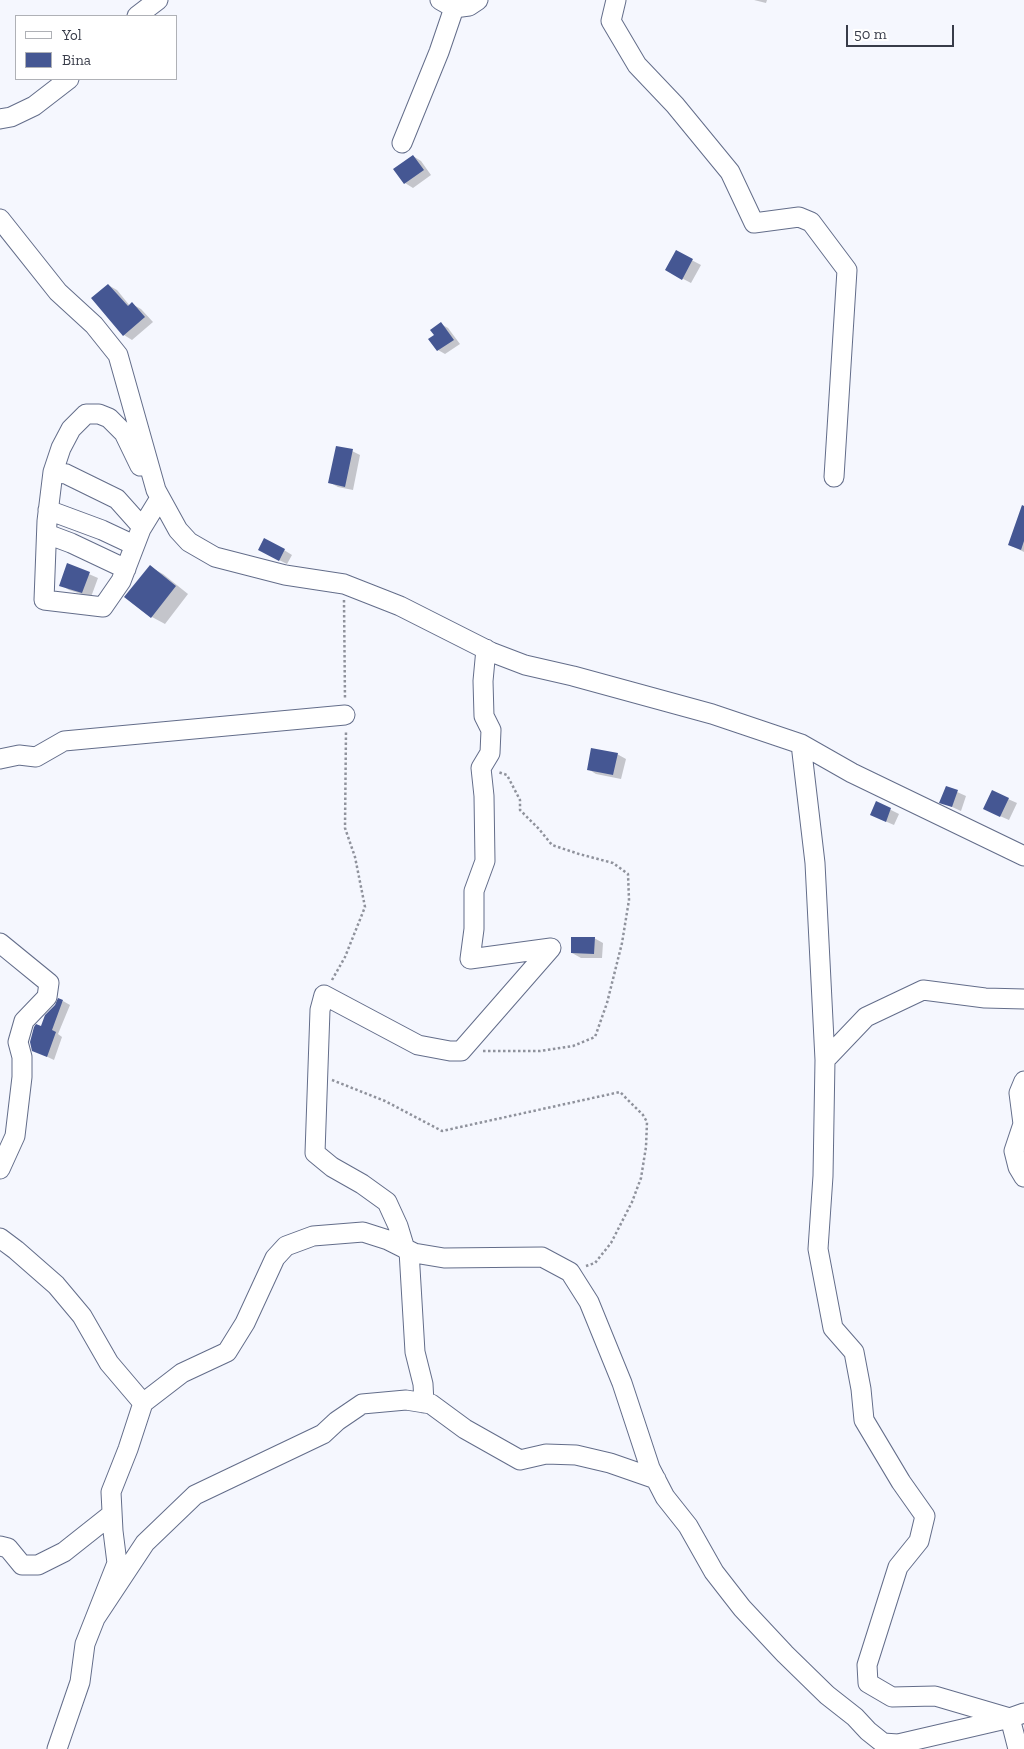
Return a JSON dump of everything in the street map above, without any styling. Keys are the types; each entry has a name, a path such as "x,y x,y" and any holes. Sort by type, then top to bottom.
{"street":[{"path":"138,15 158,0"},
{"path":"402,143 439,52 447,4 469,6 478,0"},
{"path":"616,0 611,21 636,65 675,105 730,172 754,223 799,217 812,222 846,270 834,477"},
{"path":"0,119 11,117 34,106 68,80"},
{"path":"0,218 58,292 94,325 118,355 158,494 142,527 121,581 102,606 44,600 48,510 53,472 61,448 71,428 86,414 98,414 109,418 124,433 139,465 158,494 178,530 189,542 215,557 284,575 344,584 400,606 486,649 525,665 573,676 712,714 802,744 852,773 1024,856"},
{"path":"53,472 66,474 117,499 142,527"},
{"path":"48,510 102,530 134,546"},
{"path":"47,534 72,543 126,569"},
{"path":"424,1403 415,1352 407,1250 398,1226 387,1202 315,1154 320,1010 324,995 418,1045 450,1051 461,1051 552,948 470,959 474,929 474,891 485,861 484,796 481,768 490,753 491,730 484,716 483,681 486,649"},
{"path":"0,760 19,755 36,757 64,741 346,715"},
{"path":"802,744 815,863 826,1060 823,1176 818,1249 833,1328 854,1352 861,1389 864,1420 901,1482 925,1516 919,1541 898,1567 867,1665 868,1683 892,1697 935,1696 1017,1715"},
{"path":"0,943 49,983 48,997 24,1021 18,1042 22,1057 22,1077 15,1136 0,1169"},
{"path":"826,1060 866,1017 922,990 986,998 1024,999"},
{"path":"1024,1080 1019,1093 1023,1124 1014,1151 1018,1167 1024,1178"},
{"path":"56,1749 80,1682 85,1644 117,1563 111,1492 143,1403 182,1373 227,1352 253,1307 275,1258 286,1246 313,1236 363,1232 388,1240 414,1254 444,1258 542,1257 570,1272 589,1302 622,1383 650,1468 665,1497 688,1526 714,1572 742,1608 785,1654 827,1695 855,1716 868,1731 883,1743 898,1744 1017,1715"},
{"path":"0,1238 56,1285 82,1316 109,1363 143,1403"},
{"path":"96,1617 145,1543 195,1495 324,1434 337,1421 362,1404 406,1400 431,1404 465,1429 520,1460 546,1454 576,1455 610,1463 656,1479"},
{"path":"0,1546 8,1548 22,1564 38,1566 64,1552 112,1514"},
{"path":"1017,1715 1018,1749"}],"path":[{"path":"324,995 344,957 365,907 355,857 345,828 344,584"},
{"path":"461,1051 540,1051 573,1046 595,1037 609,995 622,943 629,900 628,874 613,863 570,852 552,845 520,810 520,800 507,775 481,768"},
{"path":"318,1074 385,1101 442,1131 620,1092 643,1115 647,1122 646,1147 640,1178 632,1202 611,1243 595,1263 570,1272"}],"building":[{"path":"413,155 424,170 404,184 393,169"},
{"path":"676,250 693,259 682,280 665,270"},
{"path":"108,284 128,306 132,302 145,317 123,336 91,298"},
{"path":"441,322 454,340 437,351 428,339 434,335 430,330"},
{"path":"336,446 353,449 345,487 328,483"},
{"path":"1022,505 1024,506 1024,541 1021,550 1008,545"},
{"path":"264,538 285,549 279,561 258,550"},
{"path":"67,563 90,572 82,593 59,586"},
{"path":"150,565 176,586 151,618 124,597"},
{"path":"591,748 618,753 613,775 587,770"},
{"path":"946,786 958,790 952,807 939,803"},
{"path":"992,790 1009,798 1000,817 983,809"},
{"path":"876,801 891,808 886,822 870,815"},
{"path":"571,937 595,937 594,954 571,953"},
{"path":"58,998 63,1000 52,1030 56,1032 47,1057 32,1051 30,1042 34,1027 36,1024 41,1026 45,1015 55,1005"}]}
